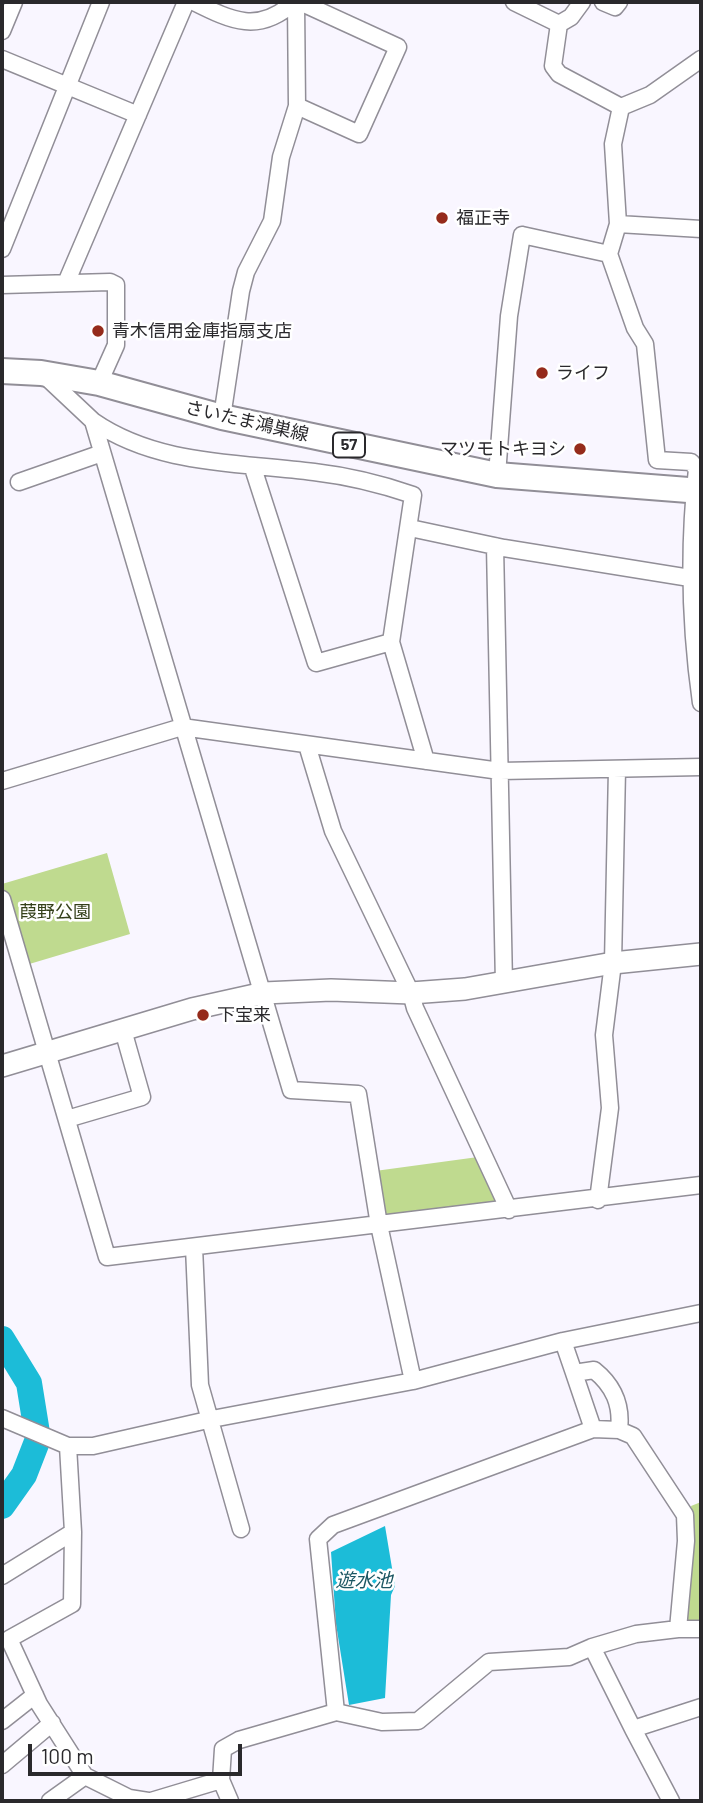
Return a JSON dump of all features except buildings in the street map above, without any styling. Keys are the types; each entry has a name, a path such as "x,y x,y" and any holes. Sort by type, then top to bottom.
{"main road":[{"name":"さいたま鴻巣線","path":"2,371 41,373 99,383 222,417 496,475 698,491"}],"street":[{"path":"2,31 14,2"},
{"path":"2,249 101,2"},
{"path":"66,282 186,2"},
{"path":"194,2 246,23 281,14 296,2"},
{"path":"222,417 241,291 246,272 272,221 281,157 297,106 296,2"},
{"path":"296,2 398,47 359,134 297,106"},
{"path":"514,2 559,24"},
{"path":"559,24 571,17 582,2"},
{"path":"603,2 615,8 618,2"},
{"path":"559,24 553,66 559,74 621,107"},
{"path":"621,107 650,95 701,59"},
{"path":"2,60 138,115"},
{"path":"621,107 614,144 618,224 609,254 635,328 645,344 657,460 691,462 697,469 698,491 690,578 696,615 701,703"},
{"path":"618,224 701,229"},
{"path":"496,475 509,316 522,235 609,254"},
{"path":"2,285 66,282 110,282 116,285 116,345 99,383"},
{"path":"41,373 93,421 147,450 253,468 313,472 383,485 413,495 391,642 426,761"},
{"path":"93,421 291,1090 359,1094 379,1225 413,1381"},
{"path":"19,482 102,453"},
{"path":"253,468 316,663 391,642"},
{"path":"410,528 495,546 690,578"},
{"path":"495,546 505,984"},
{"path":"2,781 182,727 500,771 701,767"},
{"path":"307,745 333,831 411,993 415,1008 509,1210"},
{"path":"598,1200 610,1108 604,1035 613,963 617,769"},
{"path":"2,899 107,1257 598,1200 701,1185"},
{"path":"2,1066 214,1003 264,993 331,990 411,993 505,984 613,963 701,954"},
{"path":"67,1119 142,1097 123,1030"},
{"path":"194,1247 200,1385 212,1419 241,1529"},
{"path":"6,1420 62,1444 93,1446 212,1419 413,1381 563,1341 701,1313"},
{"path":"563,1341 593,1429"},
{"path":"573,1373 594,1370 607,1380 621,1413 619,1430"},
{"path":"336,1712 318,1539 333,1525 593,1429 619,1430 634,1436 685,1515 686,1541 678,1629"},
{"path":"62,1444 73,1532 72,1604 5,1642 85,1776 128,1798 149,1801 221,1780"},
{"path":"2,1576 73,1532"},
{"path":"230,1801 221,1780 223,1749 239,1740 336,1712 382,1722 418,1721 489,1662 569,1657 636,1634 701,1629"},
{"path":"592,1647 671,1801"},
{"path":"2,1721 35,1695"},
{"path":"633,1729 701,1707"},
{"path":"2,1765 52,1723"},
{"path":"50,1801 85,1776"}],"green space":[{"name":"葭野公園","path":"107,853 130,934 26,965 2,884"},
{"path":"478,1157 502,1207 383,1219 375,1171"},
{"path":"701,1502 701,1623 685,1622 694,1528 691,1506"}],"water":[{"name":"遊水池","path":"385,1526 395,1586 391,1595 385,1698 349,1705 336,1624 331,1552"}],"waterway":[{"path":"2,1339 29,1383 38,1439 24,1475 2,1506"}],"place":[{"name":"福正寺","path":"442,218"},
{"name":"青木信用金庫指扇支店","path":"98,331"},
{"name":"ライフ","path":"542,373"},
{"name":"マツモトキヨシ","path":"580,449"},
{"name":"下宝来","path":"203,1015"}]}
